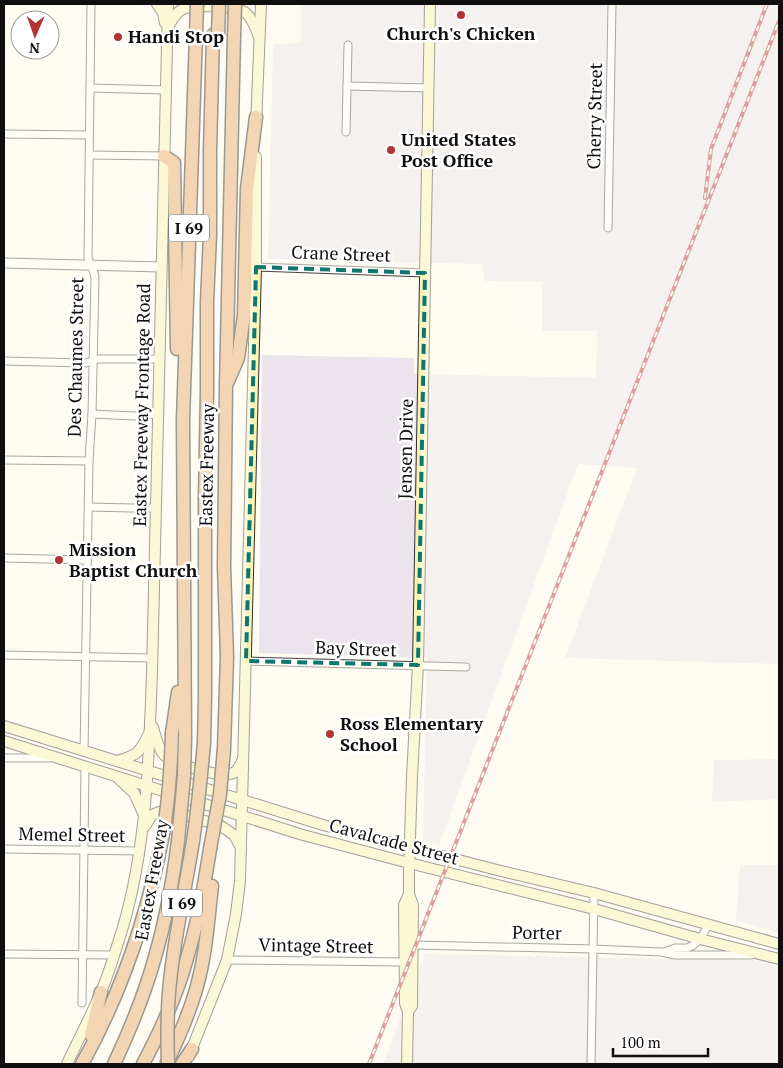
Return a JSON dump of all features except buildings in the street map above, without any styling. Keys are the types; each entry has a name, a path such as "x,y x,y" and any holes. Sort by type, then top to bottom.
{"highway":[{"name":"Eastex Freeway","path":"114,1064 133,1020 155,957 169,897 178,840 184,776 184,382 197,4"},
{"name":"I 69","path":"214,4 216,35"},
{"name":"I 69","path":"167,1064 171,973 194,834 204,743 210,151 216,35 220,4"},
{"name":"Eastex Freeway","path":"144,1064 165,1018 187,959 199,914 213,850 224,749 227,657 224,567 226,385 235,4"},
{"path":"226,385 238,358 244,315 247,189 256,117"},
{"path":"164,156 174,163 177,362 184,382"},
{"path":"82,1064 119,986 132,953 154,880 168,807 172,733 184,653"},
{"path":"167,1064 182,1030 198,985 207,936 213,850"},
{"path":"82,1064 90,1040 101,992"},
{"path":"182,1064 192,1049"}],"main road":[{"path":"156,4 163,13 167,28"},
{"name":"Eastex Freeway Frontage Road","path":"67,1064 101,992 124,926 139,851 147,786 152,658 168,4"},
{"path":"187,1064 227,960 239,896 242,849 256,267 256,117 261,4"},
{"name":"Jensen Drive","path":"408,1012 412,1006 413,905 409,894 409,863 418,665 430,4"},
{"path":"167,28 173,17 184,9 190,7 228,7 246,13 253,22 260,38"},
{"name":"Cavalcade Street","path":"4,726 323,825 594,893 779,944"},
{"path":"150,727 164,755 186,766 226,775 235,772 244,758"},
{"path":"117,761 137,754 150,727"},
{"name":"Cavalcade Street","path":"4,741 319,839 594,908 700,939 779,959"},
{"path":"116,777 134,793 144,816"},
{"path":"142,830 152,815 159,812 172,811 221,826 234,835 242,849"},
{"path":"319,839 323,825"},
{"name":"Jensen Drive","path":"407,1064 408,1012 405,1003 404,905 409,894"}],"street":[{"name":"Des Chaumes Street","path":"84,751 89,461 94,361 95,277 88,258 91,4"},
{"name":"Cherry Street","path":"608,228 612,4"},
{"path":"346,132 348,45"},
{"path":"347,86 429,88"},
{"path":"90,88 166,90"},
{"path":"4,134 89,135"},
{"path":"90,154 164,156"},
{"path":"4,263 161,267"},
{"name":"Crane Street","path":"256,267 425,273"},
{"path":"4,361 86,363 98,359 160,359"},
{"path":"92,414 134,416 158,414"},
{"path":"4,460 89,461"},
{"path":"89,507 156,508"},
{"path":"4,558 88,560"},
{"path":"4,655 152,658"},
{"name":"Bay Street","path":"246,661 466,667"},
{"path":"4,758 55,758"},
{"path":"82,1003 85,767"},
{"name":"Memel Street","path":"4,849 139,851"},
{"path":"592,1064 594,893"},
{"path":"700,939 709,924"},
{"name":"Porter","path":"662,952 675,948 687,948 700,939"},
{"name":"Porter","path":"413,945 593,949 662,952 675,955 734,954 766,956"},
{"path":"4,954 114,955"},
{"name":"Vintage Street","path":"227,960 405,962"}],"highlighted area":[{"path":"256,267 425,273 418,665 246,661"}],"shaded area":[{"path":"301,4 779,4 779,664 565,658 637,468 578,464 439,845 423,840 427,658 259,653 262,355 414,358 414,374 596,378 597,331 542,331 542,282 484,281 483,264 268,259 273,44 301,43"},
{"path":"779,759 779,799 712,802 714,760"},
{"path":"740,865 779,865 779,933 736,920"},
{"path":"425,954 754,960 779,967 779,1064 383,1064"}],"railway":[{"path":"705,198 711,149 767,4"},
{"path":"369,1064 779,21"}],"place":[{"name":"Church's Chicken","path":"461,15"},
{"name":"Handi Stop","path":"118,37"},
{"name":"United States Post Office","path":"391,150"},
{"name":"Mission Baptist Church","path":"59,560"},
{"name":"Ross Elementary School","path":"330,734"}]}
